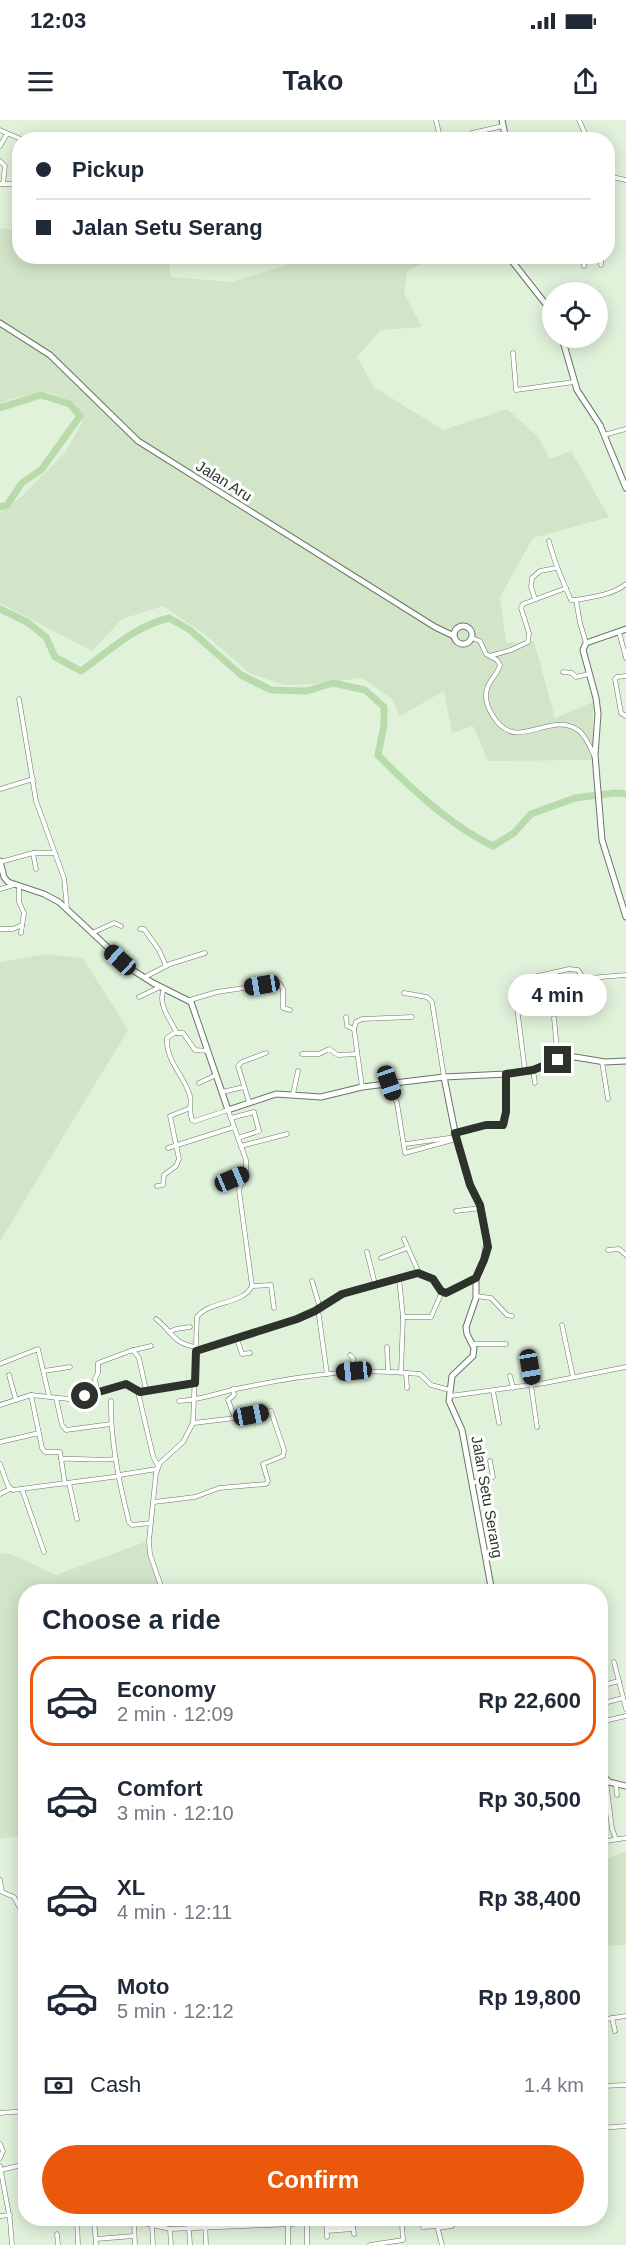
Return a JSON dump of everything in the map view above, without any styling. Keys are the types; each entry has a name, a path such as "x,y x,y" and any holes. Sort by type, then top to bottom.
{"street":[{"path":"475,132 502,123"},
{"path":"0,130 12,136"},
{"path":"0,146 7,134"},
{"path":"0,160 4,166 1,184"},
{"path":"514,264 542,299"},
{"name":"Jalan Aru","path":"0,323 50,355 138,441 435,627 454,636"},
{"path":"565,348 576,390 594,415 626,488"},
{"path":"513,353 516,390 574,382"},
{"path":"604,435 626,429"},
{"path":"549,540 556,568 571,600 599,596 620,589 626,584"},
{"path":"535,599 531,587 532,578 540,571 556,568"},
{"path":"489,656 528,642 529,633 521,608 523,604 566,588"},
{"path":"576,600 586,644"},
{"path":"465,626 472,632 469,643 463,645 458,643 454,636 456,629 465,626"},
{"path":"626,629 586,644 583,648 598,714 596,776 599,817 605,854 626,917"},
{"path":"619,631 626,658"},
{"path":"472,638 480,641 486,654 500,665 489,681 486,695 491,712 499,724 510,732 520,734 554,725 566,725 580,731 596,758"},
{"path":"562,672 572,673 576,677 589,675"},
{"path":"626,676 615,679 621,713 626,716"},
{"path":"19,699 39,811 65,885 67,908"},
{"path":"0,789 33,779"},
{"path":"0,1494 10,1489 67,1484 120,1476 157,1467 183,1443 194,1423 196,1326 199,1314 242,1296 250,1291 252,1286 239,1190 246,1160 195,1009 189,1000 144,978 120,960 67,908 44,894 17,886 4,877 0,862 33,853 55,853"},
{"path":"33,853 36,869"},
{"path":"0,889 17,886"},
{"path":"17,886 19,902 24,913 21,933"},
{"path":"92,933 114,923 121,926"},
{"path":"0,929 13,929 22,925"},
{"path":"140,929 144,929 155,943 166,966"},
{"path":"144,978 166,966 205,953"},
{"path":"525,1071 514,984 520,980 569,969 578,970 584,979"},
{"path":"564,980 626,975"},
{"path":"189,1000 217,992 279,983 282,985 283,1008 290,1010"},
{"path":"139,997 162,988"},
{"path":"162,988 162,1004 177,1033"},
{"path":"404,993 427,997 432,1002 456,1136 470,1185 481,1208 488,1247 476,1278 476,1296 466,1327 474,1350 473,1356 452,1376 450,1393"},
{"path":"346,1017 346,1026 354,1029"},
{"path":"362,1087 354,1029 356,1022 362,1019 412,1017"},
{"path":"554,1018 558,1060"},
{"path":"208,1051 195,1050 184,1034 177,1033 168,1036 166,1043 172,1061 191,1097 188,1109 194,1121 276,1094 321,1097 389,1083 533,1070 558,1060 575,1058 602,1062 626,1061"},
{"path":"302,1054 319,1054 329,1049 338,1055 357,1054"},
{"path":"249,1102 239,1064 266,1053"},
{"path":"602,1062 608,1099"},
{"path":"533,1070 534,1083"},
{"path":"293,1094 298,1071"},
{"path":"389,1083 397,1103 405,1153 486,1125 505,1124 506,1074"},
{"path":"199,1083 216,1076"},
{"path":"222,1092 244,1087"},
{"path":"157,1186 163,1185 164,1175 178,1162 170,1116 188,1109"},
{"path":"231,1118 254,1112 259,1131 238,1138"},
{"path":"168,1149 234,1127"},
{"path":"241,1146 287,1134"},
{"path":"406,1144 456,1136"},
{"path":"219,1184 244,1174"},
{"path":"456,1211 481,1208"},
{"path":"404,1239 418,1273"},
{"path":"381,1258 407,1248"},
{"path":"608,1250 619,1249 626,1255"},
{"path":"367,1252 375,1284"},
{"path":"156,1319 181,1344 196,1349 237,1339 297,1319 342,1294 418,1273 433,1279 442,1292 448,1293 476,1278"},
{"path":"399,1278 403,1317 404,1373 407,1388"},
{"path":"312,1281 319,1308 327,1374"},
{"path":"252,1286 271,1285 274,1308"},
{"path":"403,1317 431,1317 442,1292"},
{"path":"476,1296 491,1298 507,1315 512,1316"},
{"path":"562,1325 573,1377"},
{"path":"169,1332 190,1327"},
{"path":"237,1339 242,1354 250,1353"},
{"path":"472,1344 506,1344"},
{"path":"97,1391 94,1379 98,1373 98,1363 151,1346"},
{"path":"387,1347 387,1370"},
{"path":"0,1364 38,1349 48,1396"},
{"path":"133,1350 140,1360 146,1390"},
{"path":"350,1355 353,1358 354,1371"},
{"path":"530,1367 537,1427"},
{"path":"179,1401 194,1400 233,1389 354,1371 387,1370 420,1374 431,1385 450,1393 493,1391 626,1367"},
{"path":"44,1371 70,1368"},
{"path":"9,1375 16,1400"},
{"path":"510,1376 513,1388"},
{"path":"138,1392 195,1383"},
{"path":"0,1405 31,1395 69,1399 127,1384 138,1392 157,1467 150,1554 160,1584"},
{"path":"233,1389 234,1395 228,1400 235,1418"},
{"path":"493,1391 499,1423"},
{"name":"Jalan Setu Serang","path":"450,1393 450,1404 462,1430 490,1584"},
{"path":"31,1395 44,1451 59,1452 77,1519"},
{"path":"56,1398 62,1425 66,1430 111,1424"},
{"path":"111,1401 111,1424 116,1459 129,1522 132,1525 151,1523"},
{"path":"154,1502 195,1497 219,1488 267,1483 263,1464 280,1459 284,1454 271,1411 194,1423"},
{"path":"0,1442 39,1433"},
{"path":"61,1459 82,1458 92,1461 116,1459"},
{"path":"471,1483 493,1477 490,1461"},
{"path":"0,1464 10,1489"},
{"path":"22,1489 44,1552"},
{"path":"614,1662 626,1709"},
{"path":"608,1684 619,1681"},
{"path":"608,1702 623,1698"},
{"path":"608,1720 626,1716"},
{"path":"608,1782 626,1786"},
{"path":"616,1785 617,1794"},
{"path":"608,1797 612,1829 616,1839"},
{"path":"608,1840 626,1838"},
{"path":"0,1884 3,1893 16,1898 18,1902"},
{"path":"608,2019 626,2016"},
{"path":"612,2018 615,2031"},
{"path":"608,2086 626,2085"},
{"path":"0,2112 18,2111"},
{"path":"608,2127 626,2126"},
{"path":"0,2144 3,2151 0,2158"},
{"path":"12,2245 10,2215 0,2168 18,2165"},
{"path":"0,2216 10,2215"},
{"path":"77,2226 78,2245"},
{"path":"95,2226 96,2245"},
{"path":"134,2226 135,2245"},
{"path":"153,2226 153,2245"},
{"path":"160,2226 170,2229 205,2226 206,2245"},
{"path":"288,2226 288,2245"},
{"path":"307,2226 308,2244"},
{"path":"327,2237 327,2229 353,2230 353,2226"},
{"path":"370,2245 403,2240 402,2226"},
{"path":"423,2228 452,2226"},
{"path":"437,2227 442,2245"},
{"path":"189,2228 189,2245"},
{"path":"170,2229 171,2245"},
{"path":"57,2234 58,2245"},
{"path":"96,2239 134,2236"}],"shaded area":[{"path":"0,228 12,230 12,264 169,264 171,277 231,282 291,264 420,264 407,272 404,293 422,327 381,330 357,357 374,387 443,430 507,409 538,437 550,459 571,451 609,517 533,538 500,597 506,643 534,641 555,718 593,702 593,760 488,761 473,726 452,733 444,691 400,716 392,699 362,678 317,684 285,685 251,674 204,634 163,606 122,619 92,651 0,603 0,512 22,496 65,452 82,423 76,403 48,392 10,399 0,405"},
{"path":"45,954 83,958 128,1030 0,1241 0,962"},
{"path":"145,1542 161,1584 18,1584 18,1836 0,1839 0,1553 11,1554 56,1575"},
{"path":"626,1851 626,1945 608,1946 608,1858"}],"waterway":[{"path":"0,408 41,395 70,404 80,416 42,469 22,483 7,505 0,507"},
{"path":"0,609 27,622 46,637 55,657 81,671 133,633 169,618 190,630 241,675 271,690 307,691 333,683 365,690 384,707 384,725 378,755 432,805 493,846 514,833 531,814 575,798 615,793 626,794"}],"route":[{"path":"85,1396 127,1384 140,1392 195,1383 196,1351 308,1315 342,1294 371,1285 418,1273 433,1279 441,1291 446,1293 476,1278 488,1247 480,1205 470,1185 455,1133 486,1125 505,1124 506,1074 533,1070 558,1060"}]}
